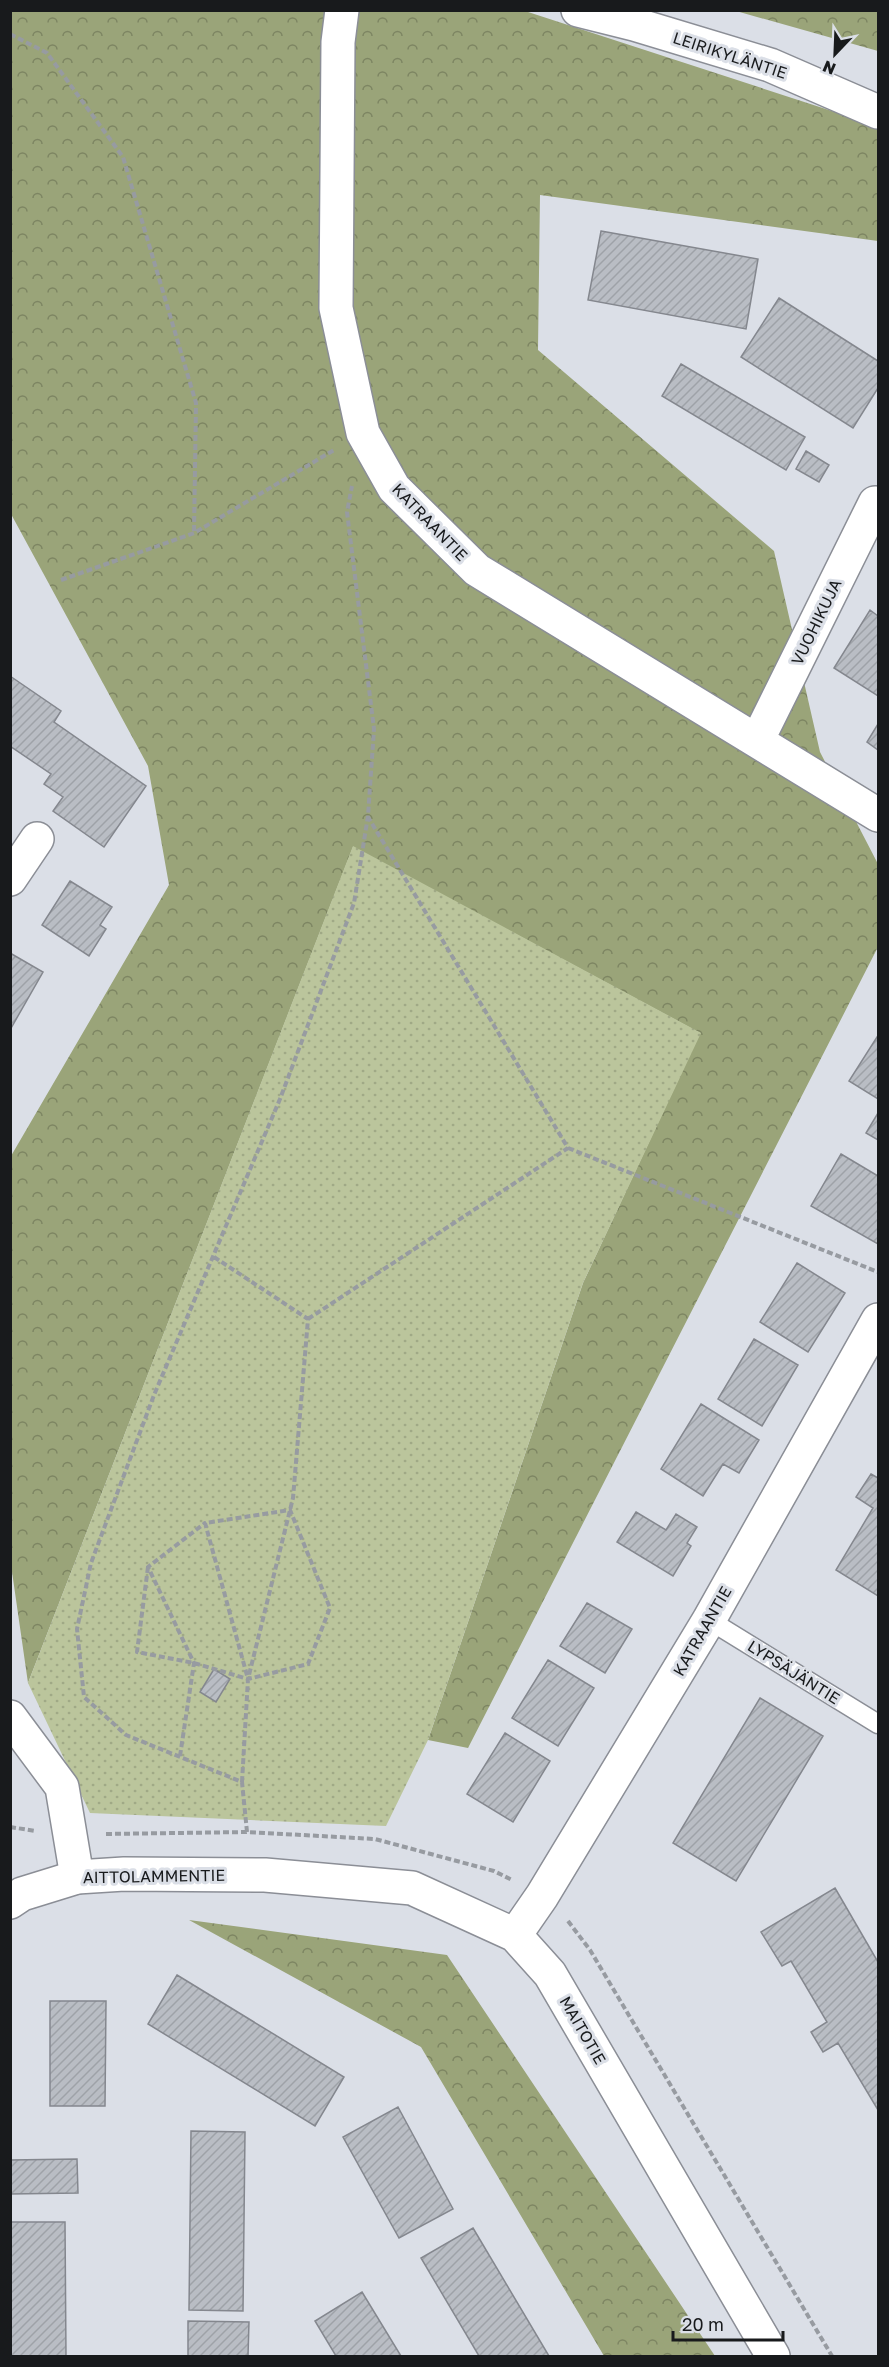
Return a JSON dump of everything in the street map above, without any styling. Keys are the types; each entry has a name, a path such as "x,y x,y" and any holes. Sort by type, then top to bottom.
{"street":[{"name":"KATRAANTIE","path":"342,10 338,42 336,308 363,433 394,488 477,570 879,815"},
{"name":"LEIRIKYLÄNTIE","path":"578,10 634,24 770,65 879,112"},
{"name":"VUOHIKUJA","path":"758,741 875,502"},
{"path":"10,879 37,838"},
{"name":"KATRAANTIE","path":"516,1935 709,1620 879,1320"},
{"path":"10,1717 62,1786 77,1877"},
{"name":"AITTOLAMMENTIE","path":"10,1902 22,1894 77,1877 266,1875"},
{"name":"MAITOTIE","path":"266,1875 412,1888 516,1935 550,1974 773,2356"}],"lane":[{"name":"LYPSÄJÄNTIE","path":"709,1620 879,1724"}],"path":[{"path":"10,34 47,53 123,157 196,403 194,533"},
{"path":"61,580 194,533 363,433"},
{"path":"242,1782 126,1735 84,1697 77,1629 91,1563 154,1395 280,1099 354,903 368,816 374,729 347,512 363,433"},
{"path":"368,816 568,1148 879,1272"},
{"path":"308,1318 568,1148"},
{"path":"214,1257 308,1318"},
{"path":"247,1832 242,1782 248,1679 290,1510 308,1318"},
{"path":"290,1510 330,1608 308,1664 248,1679 194,1663 137,1653 148,1567 205,1523 290,1510"},
{"path":"205,1523 248,1679"},
{"path":"148,1567 194,1663 180,1756"},
{"path":"11,1829 69,1835 247,1832 375,1839 494,1871 542,1896 570,1924 590,1950 832,2356"}],"green space":[{"path":"10,11 525,11 878,126 878,241 540,195 538,350 774,551 820,752 878,864 878,947 468,1748 428,1740 583,1283 700,1033 353,847 28,1683 10,1558 11,1156 169,885 148,766 11,514"},
{"path":"736,11 878,11 878,51"},
{"path":"353,846 701,1033 583,1283 428,1740 386,1826 90,1813 28,1683"},
{"path":"189,1920 447,1955 715,2356 604,2356 421,2047"}],"building":[{"path":"601,231 758,259 746,329 588,300"},
{"path":"779,298 878,361 878,388 853,428 741,357"},
{"path":"681,364 805,437 786,470 662,396"},
{"path":"806,451 829,465 819,482 796,469"},
{"path":"870,610 878,616 878,696 834,668"},
{"path":"10,676 61,711 54,722 146,786 104,847 53,811 63,797 44,784 51,774 10,746"},
{"path":"878,724 878,750 867,742"},
{"path":"70,881 112,907 100,925 106,929 89,956 42,925"},
{"path":"10,953 43,972 10,1030"},
{"path":"877,1037 878,1039 878,1099 849,1081"},
{"path":"878,1113 878,1140 866,1133"},
{"path":"841,1154 878,1176 878,1244 811,1206"},
{"path":"797,1263 845,1293 808,1352 760,1322"},
{"path":"754,1339 798,1365 762,1426 718,1399"},
{"path":"701,1404 759,1440 739,1473 723,1464 703,1496 661,1469"},
{"path":"871,1474 878,1478 878,1596 836,1570 873,1508 856,1497"},
{"path":"636,1512 666,1530 676,1514 697,1527 687,1543 691,1546 673,1576 617,1542"},
{"path":"587,1603 632,1629 605,1673 560,1646"},
{"path":"548,1660 594,1688 558,1746 512,1718"},
{"path":"214,1669 230,1679 216,1702 200,1692"},
{"path":"760,1698 823,1736 736,1881 673,1843"},
{"path":"505,1733 550,1761 513,1822 467,1794"},
{"path":"835,1888 878,1962 878,2110 838,2043 823,2052 811,2032 827,2022 791,1961 782,1966 761,1932"},
{"path":"177,1975 344,2077 315,2126 148,2024"},
{"path":"50,2001 106,2001 105,2106 50,2106"},
{"path":"398,2107 453,2209 399,2238 343,2137"},
{"path":"191,2131 245,2132 243,2311 189,2310"},
{"path":"77,2159 78,2193 10,2194 10,2160"},
{"path":"10,2222 65,2222 66,2356 10,2356"},
{"path":"473,2228 549,2356 479,2356 421,2258"},
{"path":"362,2292 401,2356 336,2356 315,2321"},
{"path":"188,2321 249,2322 248,2356 188,2356"}]}
